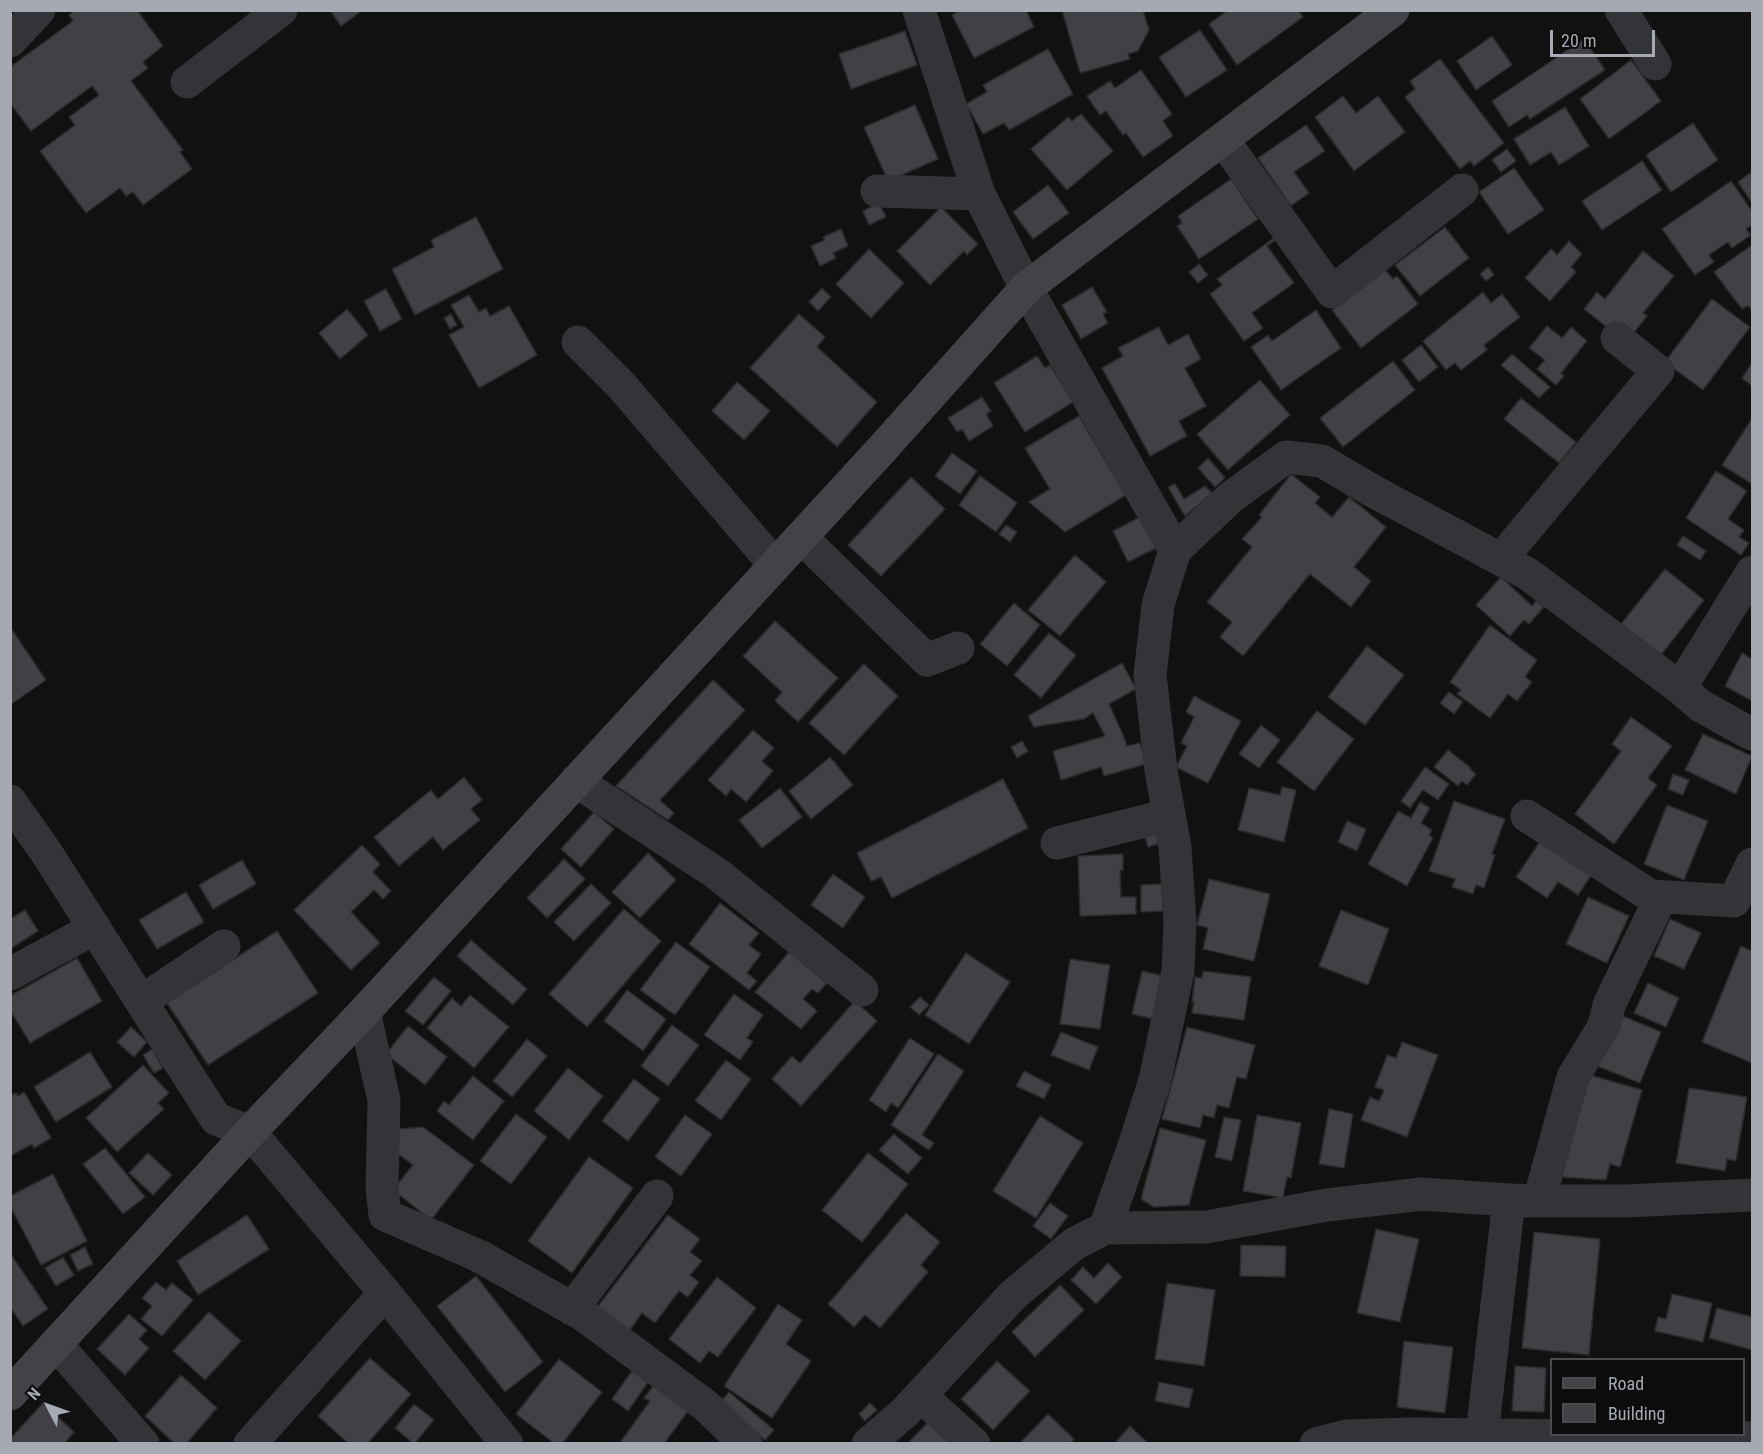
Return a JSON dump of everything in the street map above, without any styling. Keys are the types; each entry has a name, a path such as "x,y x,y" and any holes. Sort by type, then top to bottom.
{"street":[{"path":"10,41 39,10"},
{"path":"187,82 281,10"},
{"path":"919,10 979,194 1026,288 1175,549"},
{"path":"10,1394 801,537 1026,288 1393,10"},
{"path":"1621,10 1655,64"},
{"path":"1223,140 1332,292 1462,190"},
{"path":"877,191 979,194"},
{"path":"1501,559 1658,371 1617,338"},
{"path":"578,342 621,385 775,565"},
{"path":"1105,1228 1155,1080 1178,971 1180,923 1175,847 1161,770 1150,675 1158,605 1175,549 1230,498 1286,457 1322,461 1371,490 1528,574 1701,706 1752,734"},
{"path":"801,537 927,660 958,648"},
{"path":"1680,688 1752,572"},
{"path":"576,781 716,873 862,990"},
{"path":"10,801 46,852 216,1119 250,1132 507,1443"},
{"path":"1057,843 1169,815"},
{"path":"1527,816 1651,896 1734,901 1752,864"},
{"path":"1482,1435 1524,1200 1574,1077 1604,1026 1609,1005 1661,897"},
{"path":"10,974 95,928"},
{"path":"142,1001 224,946"},
{"path":"364,1012 384,1100 382,1188 385,1215 479,1256 582,1314 705,1405 746,1443"},
{"path":"868,1443 905,1413 1013,1295 1074,1244 1105,1228 1207,1227 1327,1205 1422,1194 1524,1200 1626,1201 1752,1195"},
{"path":"572,1309 657,1196"},
{"path":"250,1443 385,1293"},
{"path":"56,1344 143,1443"},
{"path":"921,1395 974,1443"},
{"path":"1316,1443 1346,1436 1410,1434 1704,1441 1752,1438"}],"building":[{"path":"75,10 137,10 163,46 143,62 148,68 131,81 183,150 180,152 192,169 143,205 133,192 126,196 120,188 86,213 40,151 75,125 69,117 99,95 92,86 31,131 10,103 10,67 73,21 69,15"},
{"path":"330,10 357,10 359,13 341,26"},
{"path":"960,10 1026,10 1034,27 974,58 952,15"},
{"path":"1062,10 1143,10 1149,30 1138,51 1128,54 1130,59 1080,73"},
{"path":"1228,10 1298,10 1303,17 1237,65 1209,24"},
{"path":"1200,30 1227,70 1186,97 1159,57"},
{"path":"905,31 917,65 851,89 839,54"},
{"path":"1492,36 1512,65 1476,90 1457,61"},
{"path":"1584,39 1605,70 1530,119 1527,115 1509,127 1492,101"},
{"path":"1048,49 1073,94 1009,130 1004,123 983,134 966,104 987,92 983,85"},
{"path":"1440,59 1504,143 1474,166 1470,161 1460,169 1405,97 1415,89 1410,81"},
{"path":"1631,60 1661,101 1609,139 1580,99"},
{"path":"1141,70 1172,114 1163,121 1173,136 1143,157 1106,111 1100,115 1087,96 1110,81 1115,88"},
{"path":"1343,96 1356,113 1378,96 1405,132 1354,171 1315,117"},
{"path":"915,105 938,159 888,181 864,127"},
{"path":"1565,107 1589,146 1559,165 1551,152 1530,165 1514,139"},
{"path":"1081,114 1113,151 1067,190 1031,149 1068,117 1072,121"},
{"path":"1693,123 1718,160 1671,192 1646,155"},
{"path":"1306,125 1325,151 1294,172 1309,193 1291,206 1258,158"},
{"path":"1507,149 1516,161 1501,172 1492,160"},
{"path":"1642,161 1662,190 1602,230 1582,201"},
{"path":"1514,168 1544,210 1508,234 1479,192"},
{"path":"1750,173 1752,176 1752,203 1738,182"},
{"path":"1231,179 1258,219 1199,259 1177,226 1182,223 1178,216"},
{"path":"1731,181 1752,211 1752,225 1746,229 1751,235 1732,248 1728,242 1709,255 1714,262 1695,275 1662,229"},
{"path":"1048,185 1069,213 1033,239 1013,212"},
{"path":"879,203 886,217 869,225 863,211"},
{"path":"941,207 978,244 967,255 964,251 930,285 897,251"},
{"path":"476,217 503,269 415,315 392,269 434,247 431,240"},
{"path":"1445,227 1469,258 1420,296 1395,265"},
{"path":"841,229 848,246 833,253 836,258 820,266 811,246 825,240 823,237"},
{"path":"1274,238 1275,240 1267,246 1294,283 1252,313 1263,328 1244,341 1210,294 1222,285 1217,279"},
{"path":"1569,241 1582,254 1571,267 1576,272 1550,301 1525,278 1551,249 1557,255"},
{"path":"1752,245 1752,309 1747,306 1742,309 1714,272"},
{"path":"869,249 904,283 871,318 836,284"},
{"path":"1643,251 1674,276 1643,313 1647,316 1632,335 1614,321 1608,328 1584,309 1597,292 1605,299"},
{"path":"1199,264 1208,275 1198,283 1189,272"},
{"path":"1488,267 1494,275 1486,281 1480,274"},
{"path":"1385,270 1393,279 1397,276 1418,304 1361,348 1332,310"},
{"path":"1092,287 1107,312 1103,314 1108,323 1081,339 1062,305"},
{"path":"822,288 831,297 818,311 809,302"},
{"path":"386,289 402,319 380,331 364,301"},
{"path":"1483,292 1491,303 1502,294 1520,317 1484,345 1487,350 1461,370 1455,363 1446,370 1423,341"},
{"path":"469,295 479,312 486,308 490,316 509,306 537,355 479,388 449,335 464,327 451,305"},
{"path":"1712,299 1750,327 1703,390 1665,362"},
{"path":"347,309 368,335 340,359 319,333"},
{"path":"1316,310 1341,348 1281,390 1251,347 1268,335 1272,341"},
{"path":"451,314 457,325 450,329 444,318"},
{"path":"799,314 825,337 817,347 877,402 837,447 750,368"},
{"path":"1547,326 1562,338 1571,327 1587,341 1561,373 1564,376 1556,385 1537,369 1545,360 1529,348"},
{"path":"1159,327 1168,345 1188,334 1201,359 1185,368 1206,406 1179,421 1187,436 1150,456 1102,368 1123,356 1118,348"},
{"path":"1421,345 1438,367 1419,382 1402,360"},
{"path":"1512,354 1550,387 1539,398 1501,365"},
{"path":"1037,356 1045,368 1050,365 1073,402 1025,432 994,383"},
{"path":"1393,361 1415,390 1343,447 1320,418"},
{"path":"1752,363 1752,386 1742,378"},
{"path":"1260,380 1290,415 1228,470 1197,434"},
{"path":"737,382 770,411 744,440 712,411"},
{"path":"982,397 991,411 986,414 993,426 969,441 962,429 957,432 948,418"},
{"path":"1521,398 1576,442 1559,463 1504,419"},
{"path":"1079,416 1126,495 1065,532 1029,502 1050,489 1025,448"},
{"path":"1752,421 1752,484 1722,465"},
{"path":"952,453 977,471 960,494 935,476"},
{"path":"1208,458 1225,478 1215,487 1198,468"},
{"path":"1716,471 1747,491 1728,519 1744,530 1739,537 1749,543 1741,555 1686,518"},
{"path":"1291,474 1320,497 1315,503 1332,517 1349,497 1386,527 1354,567 1371,581 1351,607 1310,574 1243,656 1220,637 1232,622 1207,602 1252,547 1242,539 1262,517 1259,515"},
{"path":"980,476 1017,503 996,532 959,505"},
{"path":"911,477 945,509 881,576 848,545"},
{"path":"1175,484 1184,499 1205,486 1212,493 1185,516 1168,487"},
{"path":"1140,517 1156,548 1128,562 1113,531"},
{"path":"1006,525 1017,532 1010,542 999,534"},
{"path":"1683,536 1706,551 1700,560 1677,545"},
{"path":"1075,555 1106,582 1060,636 1028,610"},
{"path":"1665,569 1704,600 1661,655 1621,624"},
{"path":"1501,577 1532,606 1536,601 1544,607 1529,624 1524,620 1510,636 1476,605"},
{"path":"1014,603 1040,625 1007,666 980,644"},
{"path":"775,621 838,678 798,722 775,701 782,692 743,656"},
{"path":"1490,625 1537,660 1525,677 1532,682 1517,701 1508,694 1490,718 1457,694 1461,690 1450,682"},
{"path":"13,631 46,680 10,705 10,632"},
{"path":"1049,633 1076,655 1041,698 1014,675"},
{"path":"1367,646 1404,675 1365,725 1328,697"},
{"path":"1742,653 1752,659 1752,701 1725,686"},
{"path":"1122,663 1136,689 1109,704 1127,746 1140,743 1146,764 1104,776 1101,767 1061,780 1053,751 1105,736 1093,713 1084,719 1034,727 1028,716"},
{"path":"864,664 898,696 844,755 809,723"},
{"path":"713,680 745,710 660,800 674,813 668,820 616,786"},
{"path":"1449,692 1463,702 1454,714 1440,703"},
{"path":"1194,696 1241,721 1208,783 1176,767 1187,746 1181,743 1194,717 1186,712"},
{"path":"1317,711 1354,739 1314,791 1277,762"},
{"path":"1631,717 1672,746 1648,778 1657,785 1614,844 1575,814 1621,751 1612,744"},
{"path":"1261,725 1280,740 1259,768 1239,754"},
{"path":"753,730 774,748 762,761 773,771 746,802 731,789 726,796 708,780"},
{"path":"1703,734 1752,756 1736,794 1685,770"},
{"path":"1022,741 1028,751 1017,758 1011,747"},
{"path":"1448,750 1476,774 1467,785 1462,781 1458,786 1434,767"},
{"path":"830,757 853,785 811,819 789,791"},
{"path":"1425,767 1449,784 1438,800 1423,790 1410,808 1401,801"},
{"path":"1673,774 1689,780 1683,795 1668,789"},
{"path":"464,777 482,800 471,809 480,820 443,850 433,837 399,866 374,837 431,790 438,799"},
{"path":"1003,779 1028,828 892,898 881,877 871,881 857,853"},
{"path":"1282,787 1296,790 1284,842 1238,830 1249,788 1280,795"},
{"path":"780,788 802,817 762,848 739,820"},
{"path":"1454,801 1505,819 1492,854 1495,855 1484,888 1476,885 1473,894 1452,887 1455,879 1429,871"},
{"path":"1420,802 1430,808 1421,823 1432,830 1429,835 1433,838 1407,886 1368,864 1398,811 1411,818"},
{"path":"1667,805 1708,821 1684,880 1644,864"},
{"path":"594,812 614,829 581,867 561,849"},
{"path":"1347,821 1366,829 1357,851 1338,842"},
{"path":"1158,833 1161,843 1148,847 1145,836"},
{"path":"1541,840 1592,874 1578,895 1558,882 1547,898 1516,877"},
{"path":"362,845 380,864 373,872 391,891 383,899 374,890 351,912 380,943 351,970 294,910"},
{"path":"648,853 676,880 640,918 612,892"},
{"path":"1123,854 1123,870 1120,870 1121,897 1136,897 1136,914 1080,916 1078,856"},
{"path":"564,859 585,879 547,918 527,898"},
{"path":"242,860 256,884 213,909 199,885"},
{"path":"833,874 865,897 843,928 811,905"},
{"path":"1209,879 1270,894 1254,961 1203,949 1208,928 1197,925"},
{"path":"591,884 611,903 574,941 554,922"},
{"path":"1162,884 1163,911 1141,912 1141,885"},
{"path":"186,892 204,922 157,949 139,920"},
{"path":"1588,897 1629,916 1607,963 1566,944"},
{"path":"720,903 759,933 749,945 761,954 747,973 757,981 749,990 689,944"},
{"path":"624,909 661,941 587,1027 549,994"},
{"path":"25,910 38,931 10,949 10,919"},
{"path":"1341,910 1389,929 1368,985 1319,966"},
{"path":"1670,919 1701,933 1684,969 1654,956"},
{"path":"277,931 318,993 208,1065 167,1003"},
{"path":"471,940 527,989 513,1005 457,956"},
{"path":"676,942 710,967 675,1015 640,990"},
{"path":"1741,946 1752,951 1752,1063 1702,1042"},
{"path":"789,952 827,983 818,993 812,989 803,999 817,1011 801,1029 755,992"},
{"path":"966,953 1010,982 969,1044 925,1015"},
{"path":"77,958 102,1001 30,1043 10,1010 10,996"},
{"path":"1070,959 1110,965 1100,1029 1060,1024"},
{"path":"1142,971 1163,976 1153,1019 1132,1014"},
{"path":"1203,971 1251,977 1244,1020 1192,1013 1195,977 1202,978"},
{"path":"434,977 451,991 423,1025 405,1011"},
{"path":"1648,983 1679,998 1666,1027 1634,1013"},
{"path":"627,990 666,1019 643,1051 604,1021"},
{"path":"734,994 763,1015 747,1038 753,1042 740,1060 704,1035"},
{"path":"470,995 509,1027 474,1068 427,1028 452,998 461,1006"},
{"path":"920,997 929,1005 919,1015 910,1007"},
{"path":"855,1001 877,1021 801,1106 772,1079 792,1056 800,1063"},
{"path":"1618,1014 1661,1032 1640,1083 1597,1066"},
{"path":"672,1025 699,1045 668,1086 641,1066"},
{"path":"408,1026 447,1057 425,1085 386,1054"},
{"path":"131,1027 147,1042 134,1057 117,1042"},
{"path":"1187,1027 1255,1045 1246,1079 1237,1077 1229,1108 1217,1105 1214,1118 1203,1115 1200,1128 1162,1119"},
{"path":"1061,1032 1098,1047 1089,1070 1051,1055"},
{"path":"910,1038 934,1054 898,1108 891,1103 886,1112 869,1100"},
{"path":"527,1039 547,1056 512,1097 493,1081"},
{"path":"1402,1042 1438,1055 1407,1137 1361,1120 1370,1097 1379,1101 1384,1090 1375,1087 1387,1055 1396,1058"},
{"path":"152,1049 163,1068 154,1073 143,1055"},
{"path":"90,1052 112,1087 56,1122 34,1087"},
{"path":"938,1054 964,1071 922,1135 934,1143 929,1150 891,1125"},
{"path":"726,1060 751,1079 721,1120 695,1101"},
{"path":"143,1065 169,1093 158,1103 164,1109 117,1152 86,1118"},
{"path":"568,1068 603,1096 569,1140 534,1111"},
{"path":"1024,1071 1051,1085 1044,1099 1016,1086"},
{"path":"1590,1075 1642,1090 1620,1167 1610,1164 1606,1180 1560,1177"},
{"path":"473,1076 504,1101 473,1140 437,1111 444,1101 449,1105"},
{"path":"634,1079 660,1099 628,1141 602,1121"},
{"path":"1689,1088 1747,1097 1736,1161 1727,1159 1725,1171 1676,1163"},
{"path":"24,1092 51,1138 34,1148 32,1144 10,1156 10,1096 16,1093 18,1096"},
{"path":"1329,1109 1353,1114 1344,1168 1319,1164"},
{"path":"516,1114 547,1137 511,1184 480,1161"},
{"path":"685,1115 712,1134 681,1176 655,1157"},
{"path":"1257,1115 1301,1123 1291,1178 1287,1177 1283,1198 1243,1191"},
{"path":"1040,1116 1083,1143 1036,1218 993,1191"},
{"path":"1224,1117 1241,1120 1232,1161 1215,1157"},
{"path":"423,1127 474,1165 431,1220 393,1190 413,1165 397,1153 398,1129"},
{"path":"1160,1128 1206,1140 1189,1205 1154,1207 1141,1199"},
{"path":"894,1134 922,1158 908,1174 879,1150"},
{"path":"105,1148 145,1197 123,1214 83,1164"},
{"path":"148,1153 172,1175 153,1195 129,1173"},
{"path":"868,1153 908,1184 862,1242 822,1210"},
{"path":"589,1157 633,1188 572,1273 528,1241"},
{"path":"53,1174 87,1241 41,1265 10,1206 10,1196"},
{"path":"1050,1203 1068,1216 1051,1239 1033,1226"},
{"path":"906,1213 940,1242 921,1265 928,1272 880,1328 865,1315 854,1327 828,1304"},
{"path":"247,1215 269,1249 198,1295 177,1261"},
{"path":"668,1215 700,1239 690,1252 702,1261 690,1275 699,1282 688,1297 679,1291 655,1323 642,1313 627,1334 595,1310"},
{"path":"1376,1229 1419,1239 1400,1322 1357,1313"},
{"path":"1534,1232 1600,1239 1589,1355 1522,1348"},
{"path":"1241,1245 1286,1246 1285,1277 1240,1276"},
{"path":"85,1247 93,1264 78,1271 70,1255"},
{"path":"10,1253 48,1309 23,1326 10,1307"},
{"path":"63,1257 74,1275 56,1286 45,1268"},
{"path":"1108,1263 1122,1277 1096,1304 1071,1280 1083,1267 1094,1278"},
{"path":"476,1276 543,1362 505,1392 437,1306"},
{"path":"717,1277 756,1308 718,1357 709,1351 700,1363 669,1339"},
{"path":"156,1282 166,1290 172,1283 193,1300 162,1336 141,1319 152,1306 142,1298"},
{"path":"1167,1283 1215,1290 1204,1366 1155,1359"},
{"path":"1060,1285 1084,1310 1035,1357 1012,1332"},
{"path":"1672,1294 1712,1303 1703,1342 1655,1331 1658,1317 1666,1319"},
{"path":"778,1304 802,1320 786,1344 811,1361 772,1418 724,1386"},
{"path":"1717,1308 1752,1317 1752,1350 1709,1338"},
{"path":"209,1312 241,1341 205,1380 173,1351"},
{"path":"129,1314 147,1330 139,1339 149,1348 125,1375 97,1349"},
{"path":"1404,1341 1453,1347 1445,1413 1397,1407"},
{"path":"370,1358 411,1394 367,1444 349,1444 318,1416"},
{"path":"559,1359 602,1392 562,1444 555,1444 516,1414"},
{"path":"997,1361 1030,1391 993,1430 961,1399"},
{"path":"1515,1366 1546,1368 1544,1412 1512,1411"},
{"path":"632,1371 648,1382 628,1411 612,1399"},
{"path":"181,1375 217,1408 186,1444 175,1444 145,1416"},
{"path":"1159,1382 1193,1389 1189,1408 1155,1401"},
{"path":"653,1386 688,1411 664,1444 619,1444 650,1401 644,1398"},
{"path":"729,1392 774,1430 765,1440 720,1402"},
{"path":"43,1403 74,1432 64,1444 10,1444 10,1439"},
{"path":"870,1403 877,1410 865,1421 859,1414"},
{"path":"414,1404 434,1420 414,1444 395,1428"},
{"path":"1048,1414 1074,1439 1070,1444 1019,1444"},
{"path":"933,1417 961,1444 907,1444"},
{"path":"1130,1426 1149,1444 1114,1444"}]}
